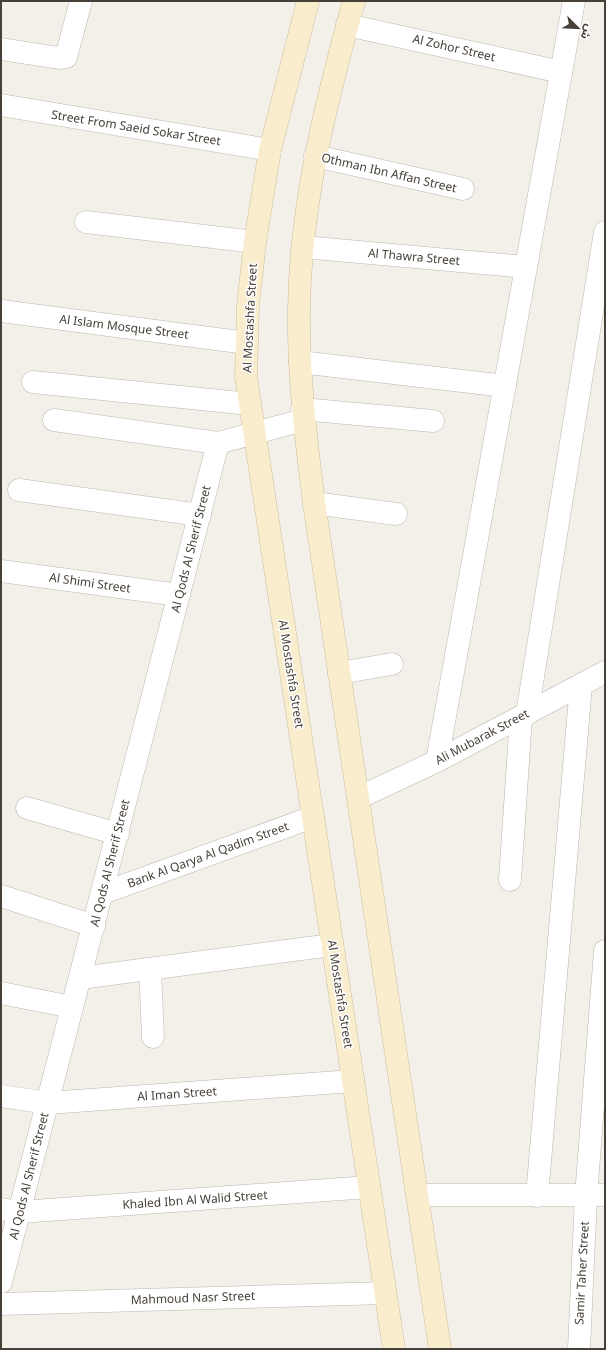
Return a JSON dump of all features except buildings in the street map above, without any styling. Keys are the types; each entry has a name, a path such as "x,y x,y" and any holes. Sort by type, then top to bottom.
{"street":[{"path":"1,49 59,58 66,57 81,1"},
{"name":"Al Mostashfa Street","path":"308,1 270,150 255,242 248,305 246,378 394,1349"},
{"path":"354,1 315,156 303,247 299,309 303,415 314,503 440,1349"},
{"path":"437,761 574,1"},
{"name":"Al Zohor Street","path":"347,24 561,72"},
{"name":"Street From Saeid Sokar Street","path":"1,106 270,150"},
{"name":"Othman Ibn Affan Street","path":"315,156 463,189"},
{"path":"86,222 255,242"},
{"path":"510,880 524,715 605,232"},
{"name":"Al Thawra Street","path":"303,247 526,268"},
{"name":"Al Islam Mosque Street","path":"1,311 247,343"},
{"path":"300,362 505,386"},
{"path":"33,382 250,404"},
{"path":"54,420 218,443 254,433 303,415 433,421"},
{"name":"Al Qods Al Sherif Street","path":"1,1282 11,1211 48,1103 218,443"},
{"path":"19,490 200,515"},
{"path":"314,503 396,514"},
{"name":"Al Shimi Street","path":"1,571 179,595"},
{"path":"339,673 392,664"},
{"name":"Ali Mubarak Street","path":"358,798 437,761 605,672"},
{"path":"537,1196 581,685"},
{"path":"27,808 118,834"},
{"name":"Bank Al Qarya Al Qadim Street","path":"102,893 313,817"},
{"path":"1,896 94,926"},
{"path":"80,978 332,945"},
{"name":"Samir Taher Street","path":"579,1349 596,1196 605,951"},
{"path":"150,969 153,1037"},
{"path":"1,993 72,1007"},
{"name":"Al Iman Street","path":"1,1096 48,1103 353,1081"},
{"name":"Khaled Ibn Al Walid Street","path":"11,1211 369,1187"},
{"path":"417,1195 596,1196"},
{"name":"Mahmoud Nasr Street","path":"1,1304 386,1293"}]}
